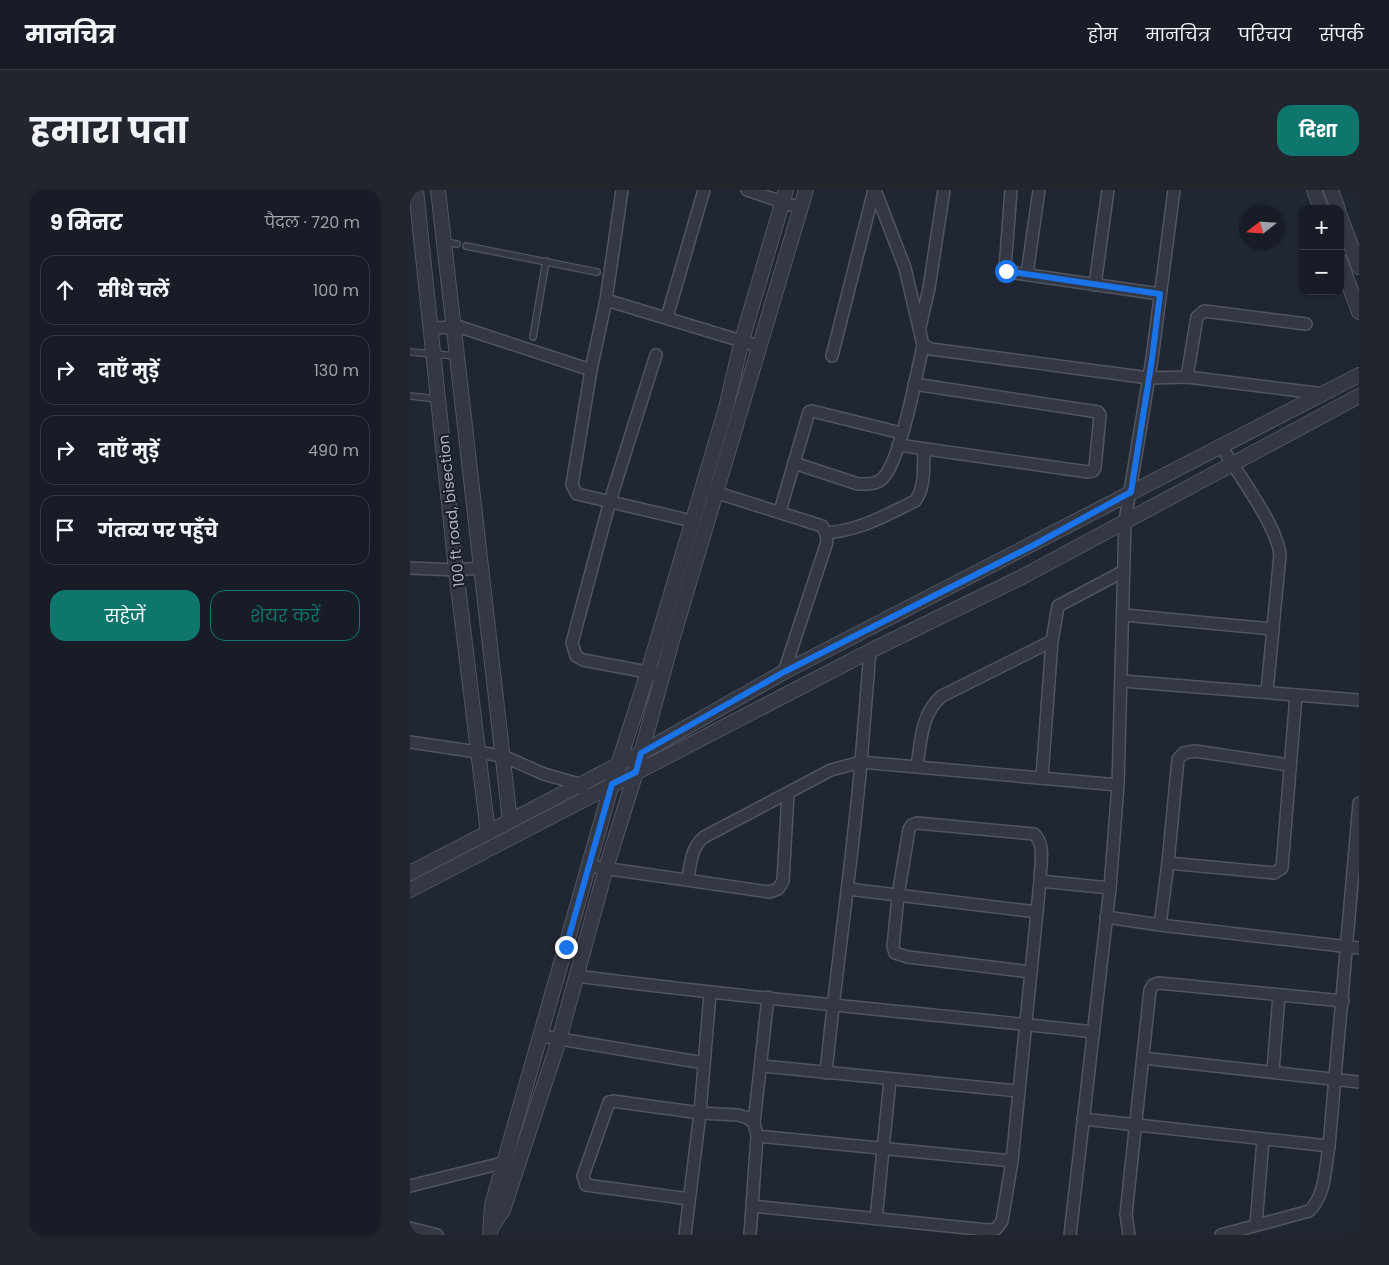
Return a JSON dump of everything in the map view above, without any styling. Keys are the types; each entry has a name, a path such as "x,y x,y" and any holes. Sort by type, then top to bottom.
{"street":[{"name":"100 ft road, bisection","path":"416,190 435,355 456,570 488,832"},
{"path":"438,190 450,243 457,356 510,821"},
{"path":"622,190 606,300 591,370 572,484 577,494 692,521"},
{"path":"668,317 704,190"},
{"path":"747,190 784,196 800,208"},
{"path":"490,1232 503,1210 559,1040 606,868 718,492 758,346 806,190"},
{"path":"794,463 858,484 868,485 884,477 893,462 914,384 922,344 905,268 875,190"},
{"path":"832,356 875,190"},
{"path":"920,329 929,288 944,190"},
{"path":"1011,190 1005,268 1008,272 1160,294"},
{"path":"1027,274 1039,190"},
{"path":"1095,285 1108,190"},
{"path":"1070,1235 1110,888 1118,785 1126,521 1149,378 1174,190"},
{"path":"1314,190 1320,205"},
{"path":"1331,190 1337,205"},
{"path":"490,1232 492,1205 542,1036 612,784 648,672 726,408 742,340 784,196"},
{"path":"1344,226 1359,265 1344,267"},
{"path":"1344,272 1359,312"},
{"path":"606,300 668,317 758,346"},
{"path":"1187,376 1198,317 1204,311 1306,324"},
{"path":"432,328 454,326 591,370"},
{"path":"922,344 931,349 1149,378 1187,376 1324,394"},
{"path":"656,355 610,501 572,643 574,650 583,660 663,675"},
{"path":"410,872 641,753 784,672 1359,375"},
{"path":"898,445 1093,471 1095,468 1100,414 1094,410 914,384"},
{"path":"410,890 870,652 1022,577 1359,396"},
{"path":"780,511 807,414 812,411 901,433"},
{"path":"1221,446 1272,528 1278,543 1280,554 1267,692"},
{"path":"826,533 853,530 914,500 920,494 922,485 924,449"},
{"path":"702,488 780,511 822,526 826,533 828,542 784,672"},
{"path":"410,568 456,570 481,568"},
{"path":"1042,777 1052,641 1058,606 1124,571"},
{"path":"1124,615 1273,629"},
{"path":"917,766 925,719 931,705 942,696 1052,641"},
{"path":"826,1073 832,1003 848,889 870,652"},
{"path":"1122,681 1359,700"},
{"path":"1168,864 1268,873 1279,871 1282,868 1296,695"},
{"path":"410,742 478,754 503,756 544,774 579,784 587,797"},
{"path":"1160,925 1178,759 1184,753 1195,751 1289,765"},
{"path":"688,879 692,854 696,844 704,837 831,770 861,762 1118,785"},
{"path":"589,866 769,892 778,889 783,881 788,794"},
{"path":"1221,1235 1309,1211 1317,1203 1329,1146 1343,1001 1354,947 1359,803"},
{"path":"752,1206 987,1230 996,1229 1002,1221 1012,1160 1038,912 1041,845 1034,834 918,823 912,825 909,829 898,896 893,947 900,955 1031,972"},
{"path":"1040,880 1110,888"},
{"path":"848,889 1038,912"},
{"path":"1106,917 1354,947"},
{"path":"577,976 710,994 832,1003 1093,1032"},
{"path":"1129,1235 1126,1214 1150,990 1153,985 1159,983 1343,1001"},
{"path":"685,1235 700,1113 710,994"},
{"path":"1273,1072 1279,994"},
{"path":"750,1235 757,1136 754,1124 762,1066 768,997"},
{"path":"542,1036 704,1064"},
{"path":"1143,1058 1359,1082"},
{"path":"762,1066 1018,1091"},
{"path":"876,1219 890,1080"},
{"path":"689,1200 589,1187 583,1181 583,1176 609,1102 700,1113 738,1115 748,1118 754,1124"},
{"path":"1083,1119 1329,1146"},
{"path":"757,1136 1012,1160"},
{"path":"1256,1225 1263,1140"},
{"path":"410,1186 506,1162"},
{"path":"410,1228 437,1235"}],"lane":[{"path":"466,246 597,272"},
{"path":"533,337 546,261"},
{"path":"410,352 457,356"},
{"path":"410,396 439,399"}],"route":[{"path":"566,947 612,784 636,772 641,753 784,672 1032,546 1131,492 1152,359 1160,294 1006,271"}]}
